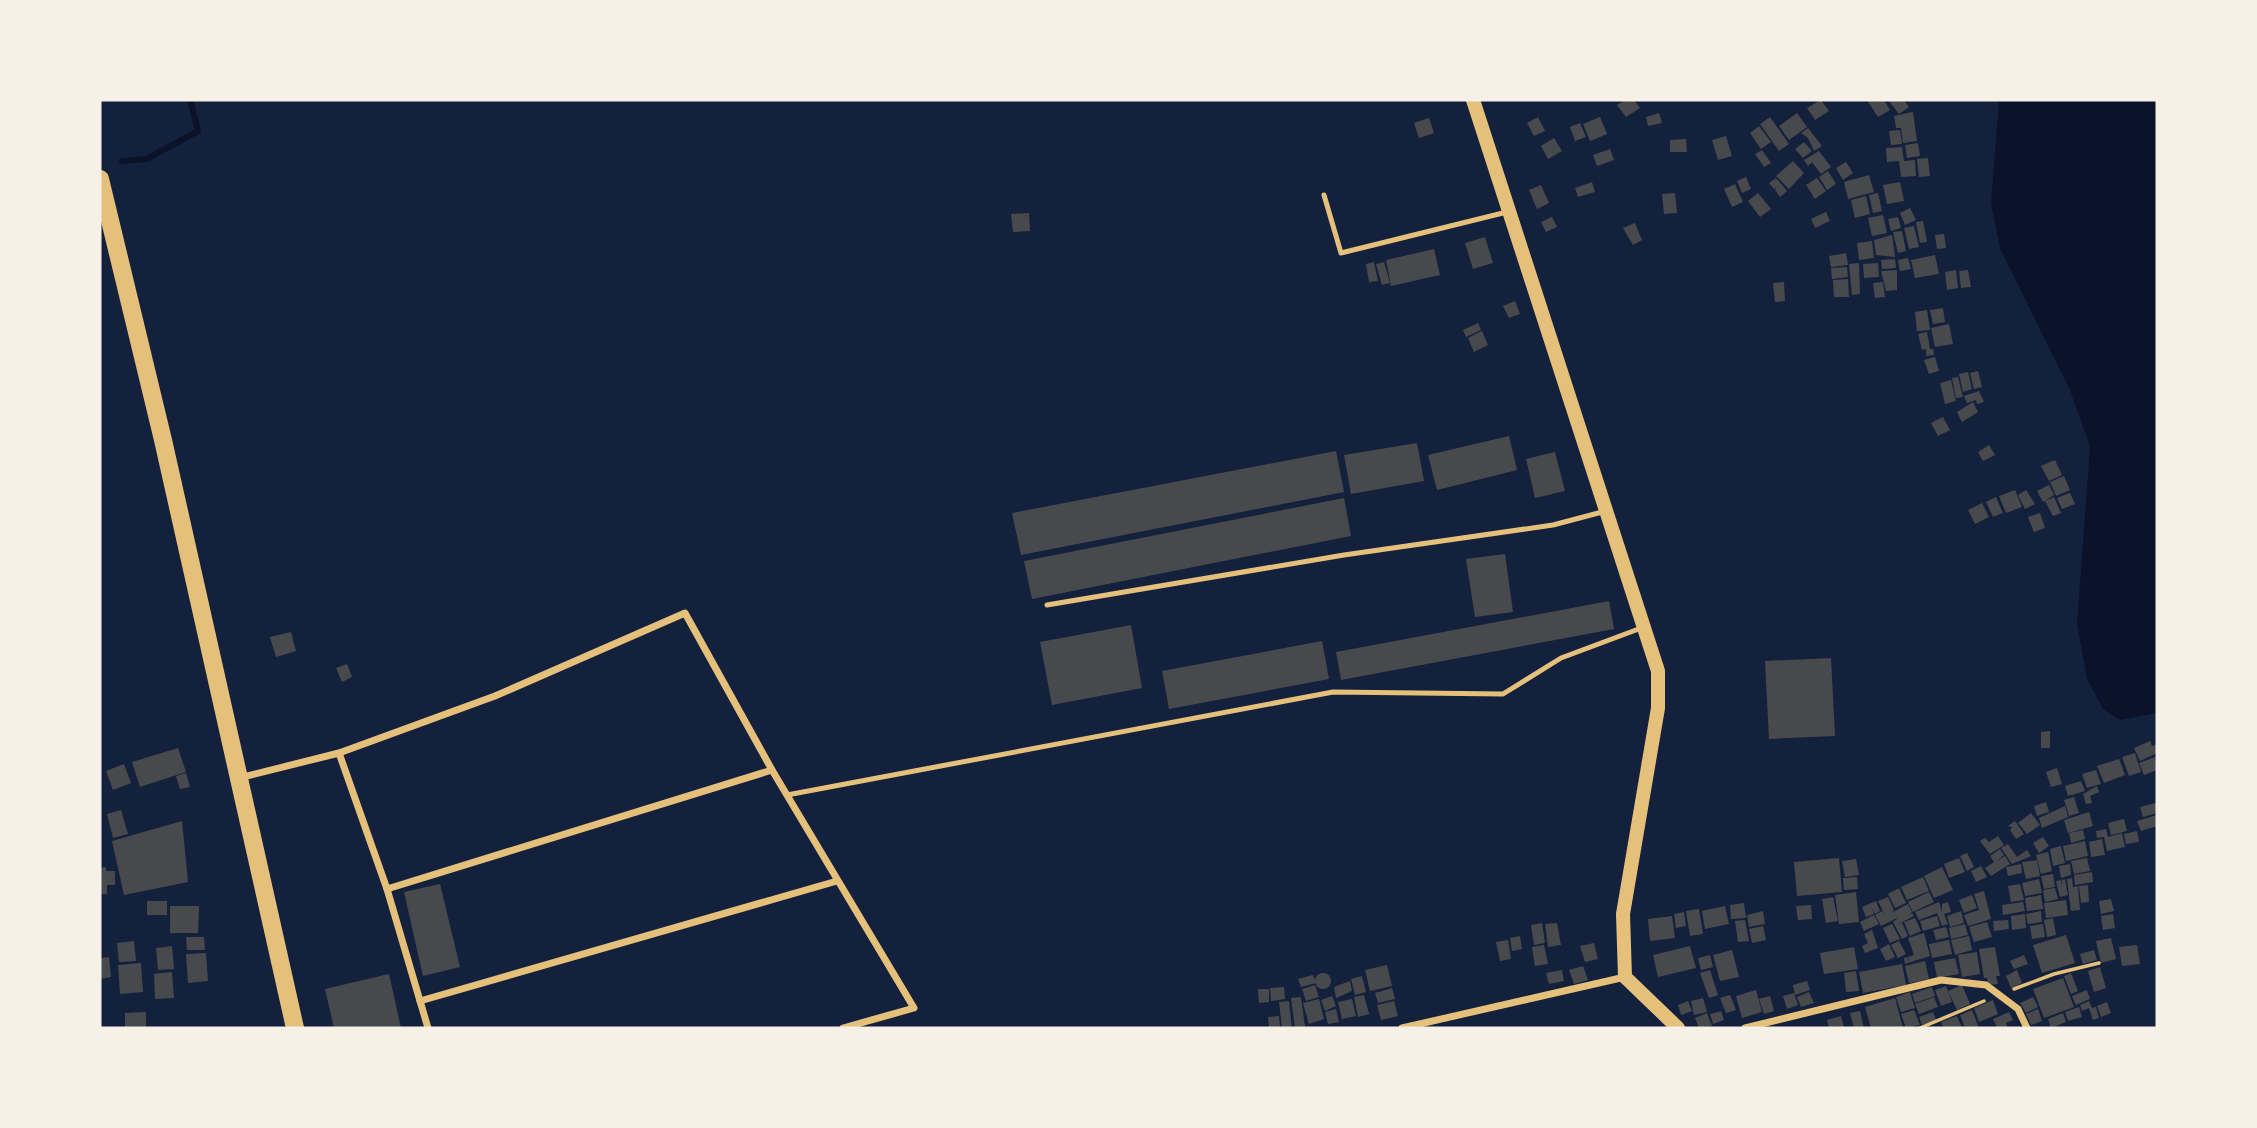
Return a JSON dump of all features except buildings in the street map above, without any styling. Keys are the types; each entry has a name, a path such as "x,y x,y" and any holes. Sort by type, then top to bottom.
{"main road":[{"path":"1473,100 1658,671 1660,690 1623,914 1625,977 1678,1028"},
{"path":"100,179 166,453 295,1028"}],"street":[{"path":"238,778 339,753 495,696 685,613 787,796 914,1008 842,1028"},
{"path":"339,753 387,889 428,1028"},
{"path":"387,889 772,770"},
{"path":"420,1001 837,881"},
{"path":"1402,1028 1625,977"},
{"path":"1745,1028 1941,980 1986,985 2018,1009 2027,1028"}],"lane":[{"path":"1324,195 1341,253 1510,211"},
{"path":"1047,605 1344,555 1553,525 1608,511"},
{"path":"787,796 1333,692 1503,694 1561,659 1645,626"}],"water":[{"path":"1999,100 2157,100 2157,713 2120,720 2103,709 2087,679 2077,624 2090,447 2070,390 2000,248 1991,203"}],"waterway":[{"path":"122,161 147,159 198,131 190,100"}]}
